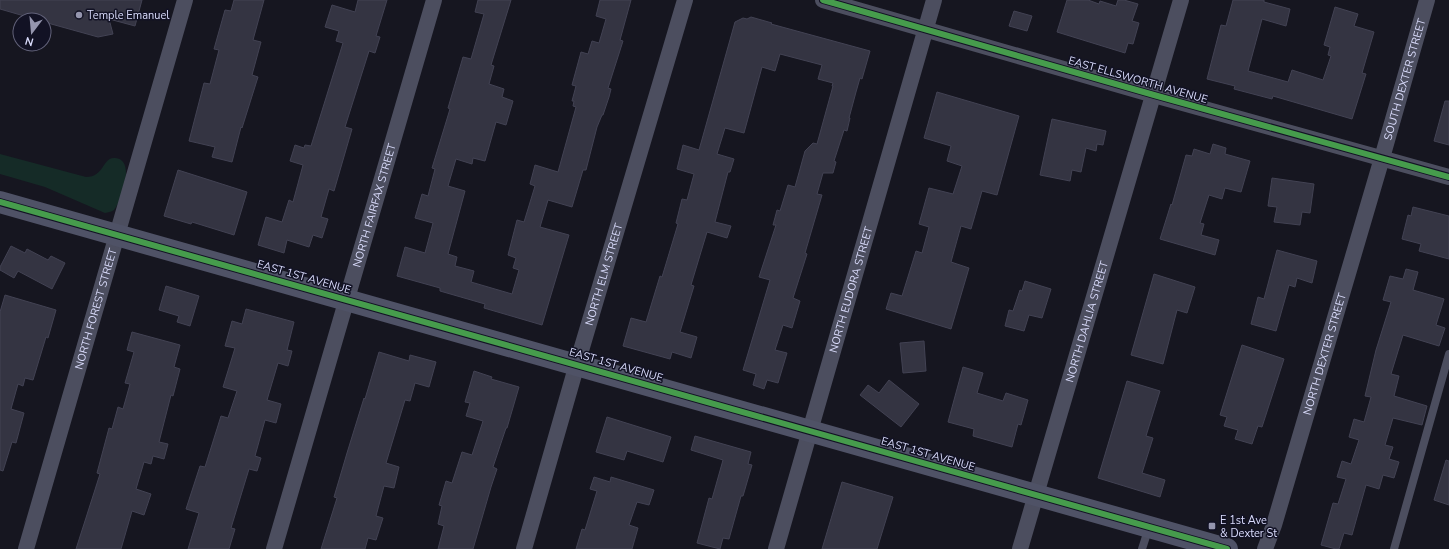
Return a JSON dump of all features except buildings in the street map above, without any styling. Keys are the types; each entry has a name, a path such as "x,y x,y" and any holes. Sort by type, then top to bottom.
{"street":[{"name":"NORTH FOREST STREET","path":"26,549 185,0"},
{"name":"NORTH FAIRFAX STREET","path":"274,549 434,0"},
{"name":"NORTH ELM STREET","path":"524,549 577,364 685,0"},
{"name":"EAST ELLSWORTH AVENUE","path":"823,0 1154,95 1449,177"},
{"name":"NORTH EUDORA STREET","path":"776,549 934,0"},
{"name":"NORTH DAHLIA STREET","path":"1020,549 1181,0"},
{"name":"SOUTH DEXTER STREET","path":"1382,158 1427,0"},
{"name":"NORTH DEXTER STREET","path":"1265,549 1278,510 1382,158"},
{"name":"EAST 1ST AVENUE","path":"0,202 1227,549"}],"lane":[{"path":"1394,549 1449,354"},
{"path":"1142,549 1149,527"}],"green space":[{"path":"0,154 86,177 97,174 108,161 115,158 121,160 125,165 126,173 123,190 114,210 105,213 45,187 0,174"}],"cycle path":[{"path":"823,0 1154,95 1449,177"},
{"path":"0,202 1227,549"}],"place":[{"name":"Temple Emanuel","path":"79,15"},
{"name":"E 1st Ave & Dexter St","path":"1212,526"}]}
